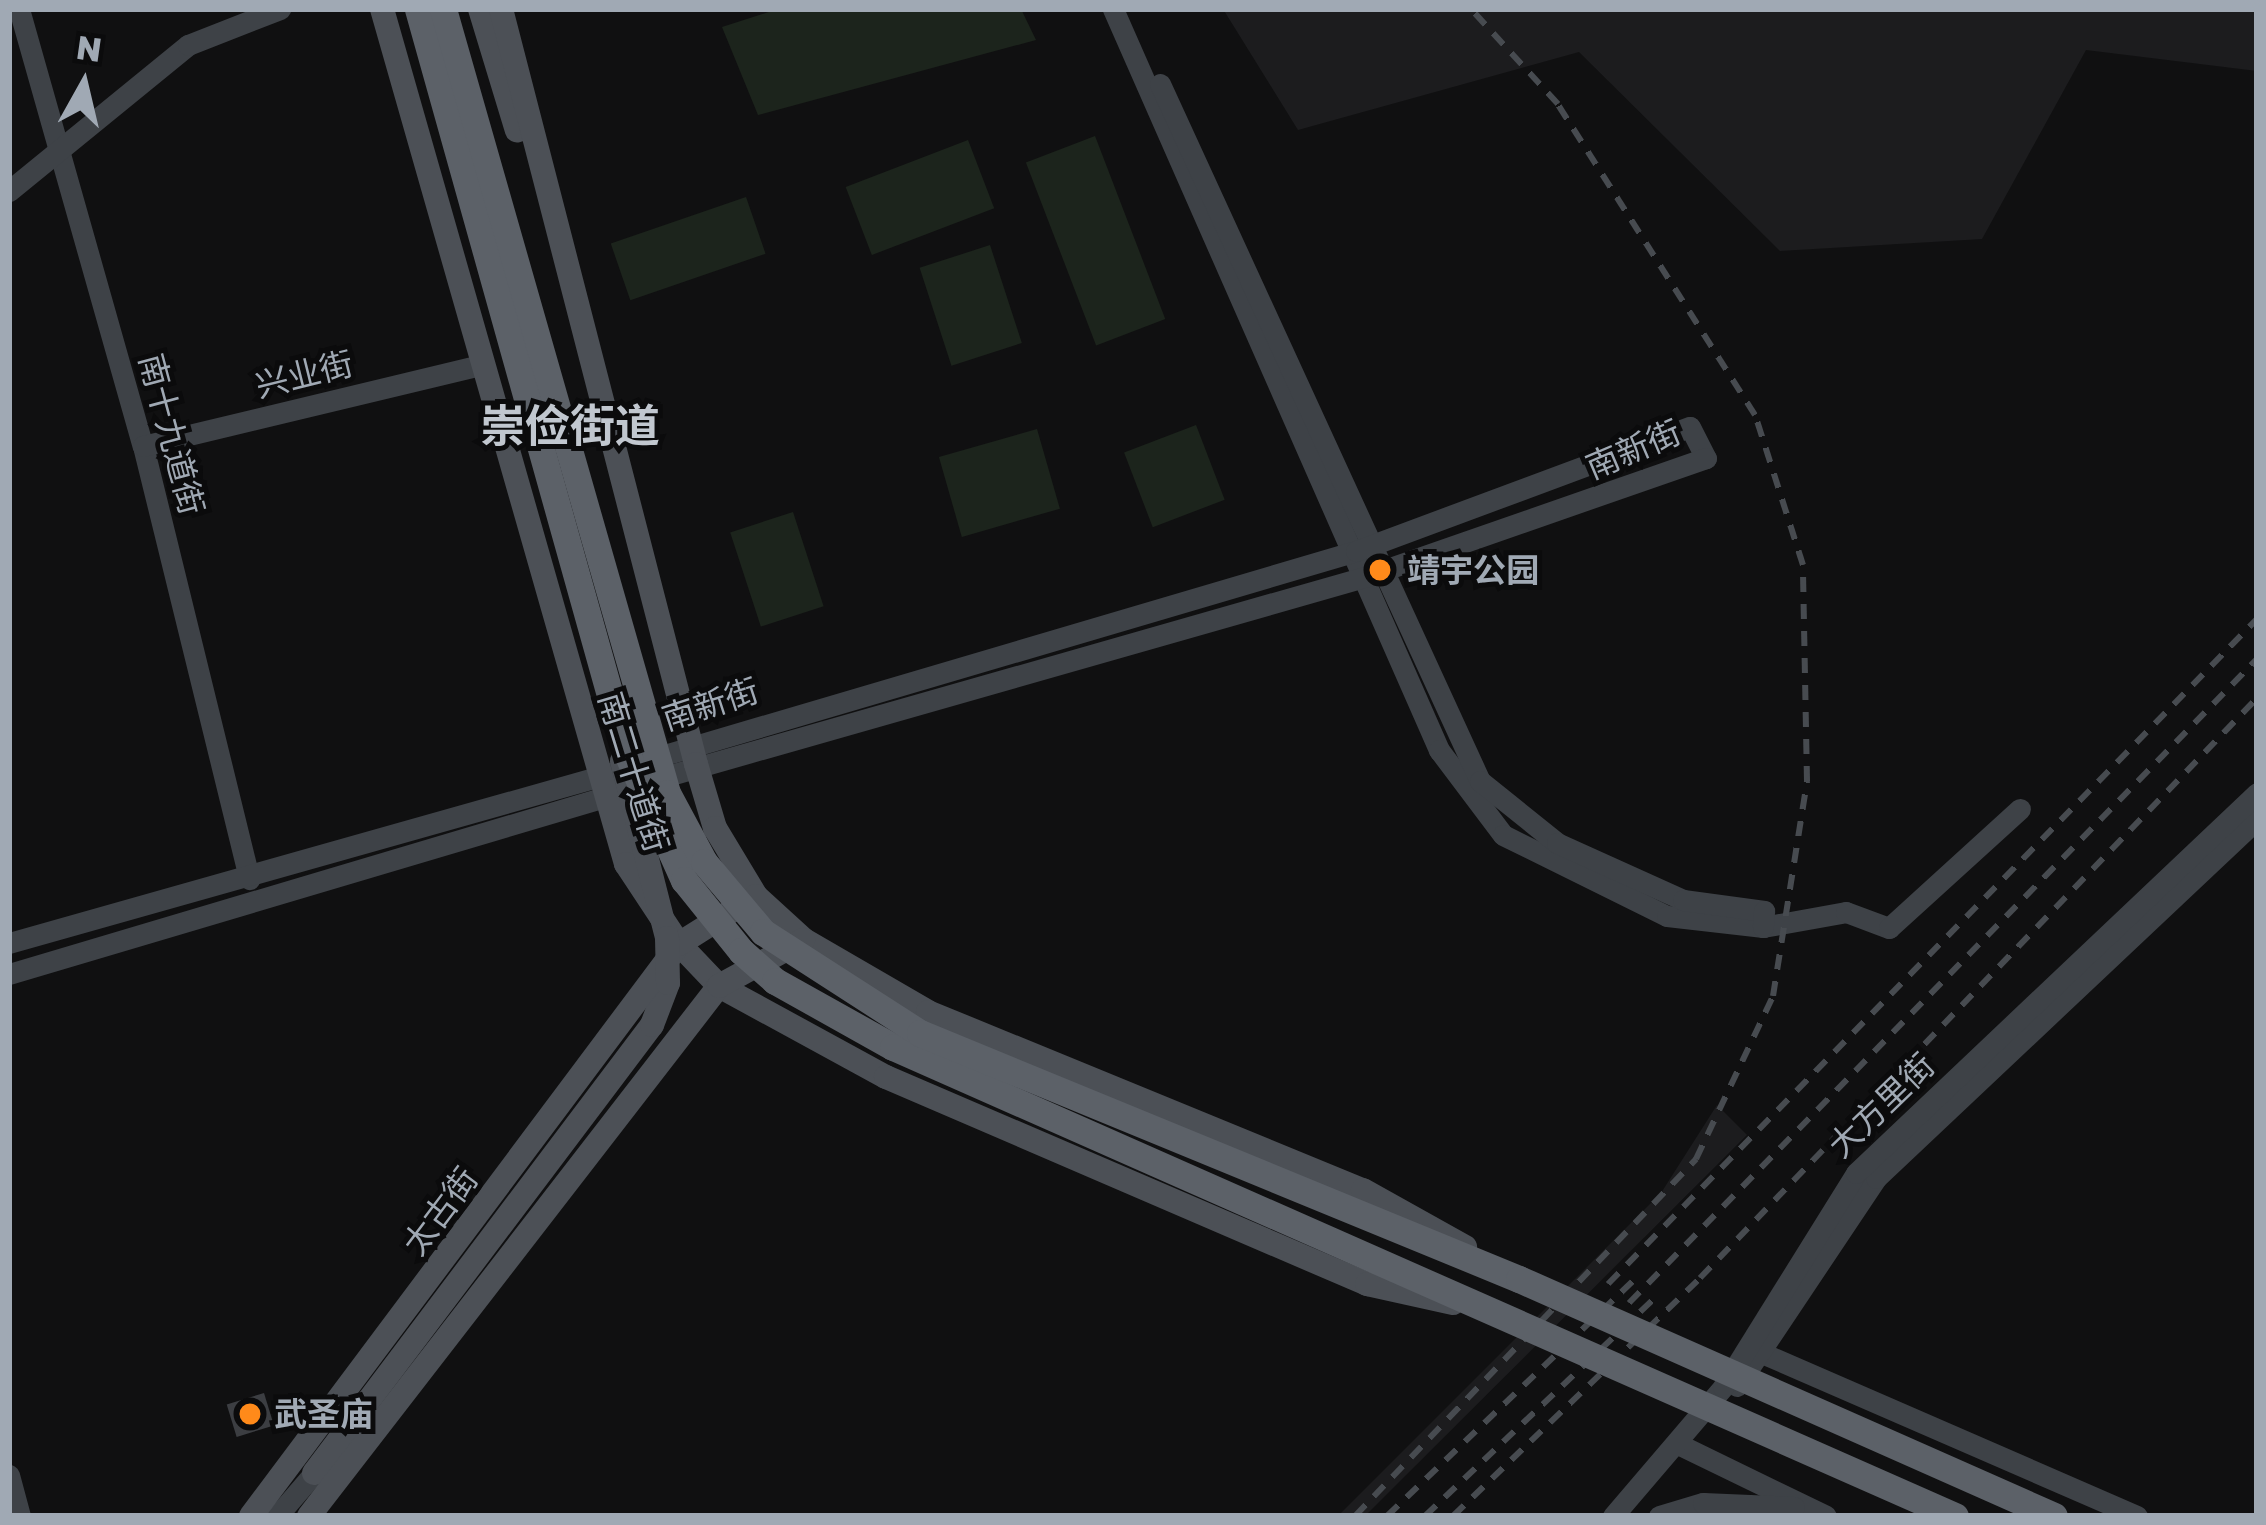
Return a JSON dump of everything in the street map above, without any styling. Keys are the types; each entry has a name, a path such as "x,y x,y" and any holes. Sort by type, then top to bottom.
{"highway":[{"path":"418,9 604,683 683,880 775,981 892,1048 1955,1516"},
{"path":"443,9 667,793 741,907 797,961 920,1033 1519,1279 2054,1516"}],"main road":[{"name":"南十九道街","path":"19,9 143,446 249,879"},
{"path":"9,191 57,147 188,45 280,9"},
{"name":"南二十道街","path":"382,9 626,864 679,944 718,986 886,1077 1367,1284 1503,1314"},
{"path":"479,9 635,524"},
{"name":"南二十道街","path":"501,9 693,753 715,828 755,896 803,940 928,1012 1363,1190 1519,1279"},
{"path":"1113,9 1365,548"},
{"path":"1124,9 1365,548 1457,786 1503,835 1667,916 1763,927 1846,912 1889,928 2020,809"},
{"name":"兴业街","path":"143,446 480,365"},
{"name":"南新街","path":"9,974 602,788 693,753 1365,548 1690,427 1706,458 1376,574 693,753"},
{"name":"太古街","path":"277,1516 652,1025 668,983 667,938 604,683"},
{"name":"南新街","path":"9,943 602,788"},
{"name":"大方里街","path":"1613,1516 1685,1448 1856,1173 2257,793"},
{"name":"大方里街","path":"1630,1516 1762,1353 1876,1178 2257,819"},
{"path":"679,944 755,896"},
{"path":"309,1516 718,986 803,940"},
{"name":"太古街","path":"251,1516 679,944"},
{"path":"1762,1353 2137,1516"},
{"path":"1685,1448 1817,1512"},
{"path":"9,1475 20,1516"},
{"path":"1659,1516 1703,1503 1817,1512"}],"shaded area":[{"path":"778,9 1021,9 1036,40 758,115 722,27"},
{"path":"1223,9 2257,9 2257,71 2086,50 1982,239 1780,251 1579,52 1298,130"},
{"path":"1095,136 1165,319 1096,346 1026,163"},
{"path":"968,140 994,208 872,255 846,187"},
{"path":"746,197 766,254 630,300 611,244"},
{"path":"990,245 1022,343 951,366 920,268"},
{"path":"1196,425 1225,500 1153,527 1124,453"},
{"path":"1037,429 1060,509 962,537 939,457"},
{"path":"793,512 824,606 761,627 730,532"},
{"path":"1717,1105 1747,1135 1365,1516 1338,1516 1661,1193"}],"building":[{"name":"武圣庙","path":"264,1393 274,1426 237,1437 227,1404"}],"railway":[{"path":"1355,1516 1696,1159 1773,996 1807,781 1803,565 1755,415 1558,104 1471,9"},
{"path":"1608,1284 2257,619"},
{"path":"1629,1303 2257,659"},
{"path":"1453,1516 1700,1278 2257,698"},
{"path":"1387,1516 1634,1280"},
{"path":"1425,1516 1656,1297"}],"place":[{"name":"靖宇公园","path":"1380,570"},
{"name":"武圣庙","path":"250,1414"}],"district":[{"name":"崇俭街道","path":"570,426"}]}
